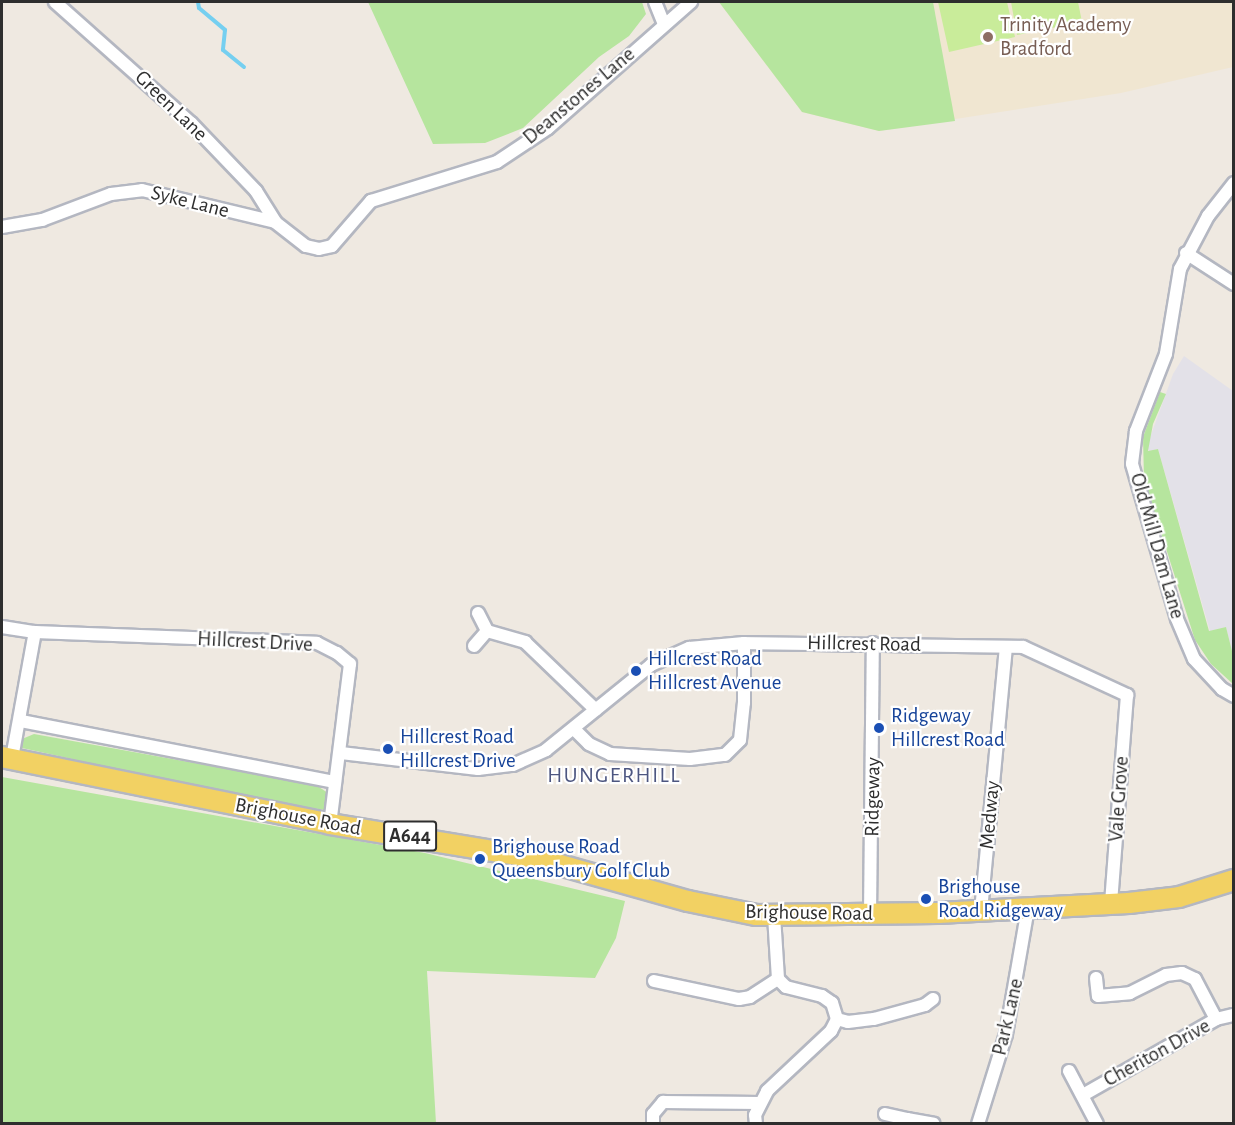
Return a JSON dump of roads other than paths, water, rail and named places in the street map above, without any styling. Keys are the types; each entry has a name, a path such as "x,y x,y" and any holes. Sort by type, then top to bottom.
{"main road":[{"name":"Brighouse Road","path":"7,758 330,824 466,844 536,858 688,901 774,915 870,915 1111,904 1179,897 1233,880"}],"street":[{"name":"Green Lane","path":"55,2 191,123 256,192 275,222"},
{"path":"655,2 664,24"},
{"name":"Deanstones Lane","path":"275,222 306,246 319,249 332,246 372,201 497,162 548,128 691,2"},
{"name":"Old Mill Dam Lane","path":"1233,183 1186,254 1172,303 1166,354 1136,431 1132,464 1177,619 1194,659 1221,689 1233,696"},
{"name":"Syke Lane","path":"2,227 42,220 111,194 142,190 275,222"},
{"path":"1186,254 1233,284"},
{"path":"478,613 487,631 525,642 596,710"},
{"name":"Hillcrest Drive","path":"2,627 35,632 317,643 350,664 341,753 330,824"},
{"path":"474,646 487,631"},
{"path":"7,758 21,721 35,632"},
{"path":"574,729 589,744 610,754 690,759 725,755 740,740 744,704 744,643"},
{"name":"Hillcrest Road","path":"341,753 478,769 513,765 546,750 651,665 689,648 744,643 873,643 1023,647 1127,695"},
{"name":"Ridgeway","path":"870,915 873,643"},
{"name":"Medway","path":"981,911 1006,647"},
{"name":"Vale Grove","path":"1111,904 1127,695"},
{"path":"21,721 335,782"},
{"name":"Park Lane","path":"978,1124 1006,1034 1028,908"},
{"path":"756,1124 755,1115 767,1091 831,1031 837,1019 832,1004 822,996 786,987 778,979 774,915"},
{"path":"1096,978 1098,996 1130,993 1166,975 1182,973 1195,980 1216,1019"},
{"path":"654,981 738,999 750,997 778,979"},
{"path":"837,1019 848,1022 874,1019 928,1007"},
{"name":"Cheriton Drive","path":"1083,1095 1216,1019 1233,1015"},
{"path":"1069,1071 1097,1124"},
{"path":"653,1124 653,1113 663,1102 760,1103"},
{"path":"885,1114 906,1121 934,1124"}],"waterway":[{"path":"198,2 199,8 225,30 223,50 244,67"}],"place":[{"name":"Trinity Academy Bradford","path":"988,37"},
{"name":"Hillcrest Road Hillcrest Avenue","path":"636,671"},
{"name":"Ridgeway Hillcrest Road","path":"879,728"},
{"name":"Hillcrest Road Hillcrest Drive","path":"388,749"},
{"name":"Brighouse Road Queensbury Golf Club","path":"480,859"},
{"name":"Brighouse Road Ridgeway","path":"926,899"}],"district":[{"name":"HUNGERHILL","path":"614,776"}]}
